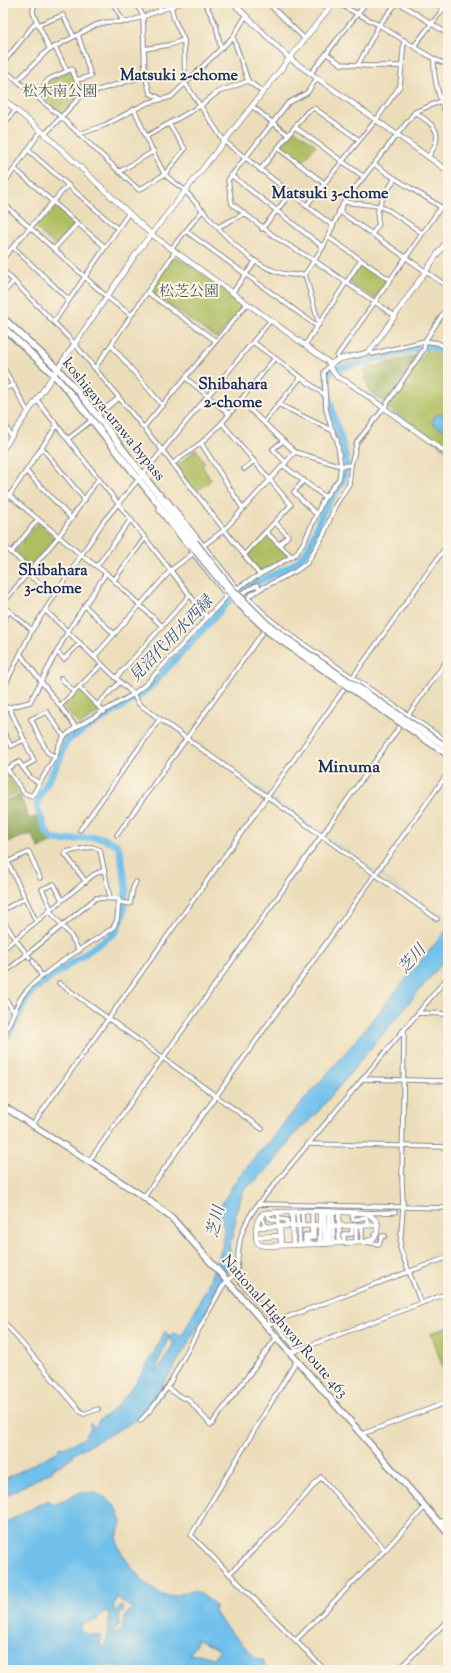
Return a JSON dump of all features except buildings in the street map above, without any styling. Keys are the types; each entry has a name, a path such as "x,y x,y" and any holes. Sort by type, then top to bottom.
{"highway":[{"name":"koshigaya-urawa bypass","path":"3,318 57,368 98,415 156,491 166,508"},
{"name":"koshigaya-urawa bypass","path":"3,327 54,374 158,503 166,508"},
{"path":"166,508 238,603 270,633 448,755"},
{"path":"193,544 231,588 267,624 298,647 448,748"},
{"name":"National Highway Route 463","path":"3,1106 89,1160 172,1218 448,1533"}],"street":[{"path":"3,15 6,3"},
{"path":"34,3 33,13 50,50"},
{"path":"113,3 123,21"},
{"path":"136,3 143,16 145,76 150,93 161,99"},
{"path":"157,3 160,10"},
{"path":"18,80 50,50 102,23 128,22 181,3"},
{"path":"205,3 216,25 221,49"},
{"path":"233,3 289,58 448,170"},
{"path":"268,3 305,39"},
{"path":"3,449 74,343 151,234 332,3"},
{"path":"337,3 404,40 434,59 447,65 448,60"},
{"path":"311,73 366,3"},
{"path":"358,65 379,26 398,3 448,34"},
{"path":"435,3 448,12"},
{"path":"414,46 448,3"},
{"path":"171,6 174,19 184,40 185,83 224,141 290,194 333,226"},
{"path":"3,63 37,23 63,15 74,37"},
{"path":"80,134 161,99 171,97 233,37 246,16"},
{"path":"77,80 91,76 78,35"},
{"path":"233,37 248,81 263,92"},
{"path":"144,49 169,46 184,40"},
{"path":"306,206 376,120 400,86 404,40"},
{"path":"55,47 67,71"},
{"path":"327,54 341,64 401,66"},
{"path":"434,59 434,67 441,102 448,119"},
{"path":"3,68 80,134 139,190 165,174 185,149 169,124"},
{"path":"35,95 49,79 72,69 82,95"},
{"path":"3,185 43,132 61,117 82,95 145,76"},
{"path":"318,78 307,93 288,103 231,175 228,180 232,204 262,229 315,261 395,316"},
{"path":"147,136 200,106 218,92 248,81"},
{"path":"3,98 43,132 128,214 151,234 305,345 330,365 337,377 348,382 448,454"},
{"path":"134,110 165,174 185,190 218,228 255,262 279,273 290,276 305,274 315,261 324,247 344,202 415,112 441,102"},
{"path":"252,106 288,135"},
{"path":"260,170 307,112 314,108 359,140"},
{"path":"3,125 16,109"},
{"path":"415,112 432,124 438,134 436,145 428,157"},
{"path":"295,127 364,177"},
{"path":"278,148 325,184"},
{"path":"28,150 118,229"},
{"path":"119,172 154,151"},
{"path":"374,164 394,180 448,212"},
{"path":"15,168 105,247"},
{"path":"231,175 324,247"},
{"path":"372,234 379,224 379,206 394,180"},
{"path":"3,258 68,185"},
{"path":"262,229 290,194"},
{"path":"344,202 379,206 390,211 422,233"},
{"path":"3,203 106,297 131,315"},
{"path":"338,360 337,356 441,207"},
{"path":"95,368 112,345 173,250 203,210"},
{"path":"339,211 448,287"},
{"path":"54,322 128,214"},
{"path":"218,228 244,214"},
{"path":"54,249 78,223"},
{"path":"186,232 318,325"},
{"path":"328,237 390,280"},
{"path":"370,352 448,239"},
{"path":"13,247 69,300"},
{"path":"305,345 361,260"},
{"path":"232,293 255,262"},
{"path":"3,270 74,343 162,450 259,574"},
{"path":"305,274 318,325"},
{"path":"3,293 14,281"},
{"path":"147,292 216,341"},
{"path":"144,428 247,304"},
{"path":"448,306 425,341 424,349 384,408 357,442 350,466 349,484 335,506 324,534 307,563 296,571 260,589 249,598 271,620 353,678 448,742"},
{"path":"3,689 32,630 103,522 271,320"},
{"path":"3,763 24,793 32,796 64,737 76,727 133,694 152,679 207,616 227,596 259,574 296,554 305,540 325,497 339,479 341,466 338,440 333,431 326,409 324,372 330,365 338,360 370,352 372,354 425,341 438,343 448,350"},
{"path":"253,342 325,395"},
{"path":"112,345 163,406"},
{"path":"172,464 200,443 222,423 275,358"},
{"path":"3,367 28,412"},
{"path":"264,422 301,377"},
{"path":"186,378 229,414"},
{"path":"3,388 14,385"},
{"path":"98,415 120,398"},
{"path":"37,400 207,616"},
{"path":"240,400 296,452 341,466 350,466"},
{"path":"278,404 333,431"},
{"path":"3,420 12,437"},
{"path":"68,439 92,420"},
{"path":"222,423 291,505 244,555"},
{"path":"3,505 57,425"},
{"path":"283,440 273,449 285,464 325,497"},
{"path":"200,443 243,509"},
{"path":"42,448 85,500"},
{"path":"94,657 171,570 224,530 296,452"},
{"path":"244,470 254,461"},
{"path":"26,471 72,519"},
{"path":"32,630 3,605 72,519 99,478"},
{"path":"304,480 294,492 316,514"},
{"path":"3,490 81,555 106,573 162,626"},
{"path":"156,491 169,502 203,545 240,596 257,585 260,589"},
{"path":"158,503 159,510 227,596"},
{"path":"11,553 38,519"},
{"path":"97,566 131,519"},
{"path":"275,522 288,536 279,545"},
{"path":"266,532 292,557"},
{"path":"114,580 145,538"},
{"path":"33,1124 448,544"},
{"path":"3,545 31,570"},
{"path":"3,709 30,702 68,631 106,573"},
{"path":"27,574 55,594"},
{"path":"116,678 190,595"},
{"path":"85,606 114,634"},
{"path":"45,610 133,694 139,704 159,720 437,919"},
{"path":"3,622 9,611"},
{"path":"117,835 271,620"},
{"path":"57,652 64,659 80,643"},
{"path":"21,655 76,727"},
{"path":"89,1160 448,659"},
{"path":"60,706 102,664"},
{"path":"61,678 74,692"},
{"path":"98,705 120,682"},
{"path":"79,687 104,712"},
{"path":"9,707 34,761 23,767"},
{"path":"54,757 47,752 31,719 47,712 64,737"},
{"path":"80,830 159,720"},
{"path":"3,731 11,746 24,740"},
{"path":"6,769 20,762 30,777 39,783"},
{"path":"144,1197 448,773"},
{"path":"86,882 65,854 66,852 92,847 100,850 110,898"},
{"path":"3,852 36,921"},
{"path":"3,864 29,852 40,878"},
{"path":"3,949 86,882 96,872 104,870"},
{"path":"3,974 96,898 119,899 121,902 130,904 133,888 136,882"},
{"path":"62,900 54,884 42,889 50,910 63,925 79,951"},
{"path":"3,910 25,898"},
{"path":"3,1034 27,990 42,977 113,928 117,920 121,902"},
{"path":"3,920 42,977"},
{"path":"235,1275 238,1242 251,1213 448,977"},
{"path":"60,983 262,1129"},
{"path":"3,996 4,1001 14,1012"},
{"path":"418,1013 448,1014"},
{"path":"404,1030 402,1146 403,1207 399,1236 400,1248 421,1303"},
{"path":"363,1079 448,1081"},
{"path":"308,1144 448,1147"},
{"path":"258,1204 448,1208"},
{"path":"304,1244 308,1238 314,1238 312,1211"},
{"path":"320,1225 326,1211"},
{"path":"326,1211 333,1226 332,1243"},
{"path":"326,1211 332,1243"},
{"path":"268,1212 269,1218 278,1221 281,1245"},
{"path":"385,1236 382,1236 379,1244 356,1242 260,1245 257,1242 256,1227 259,1217 268,1212 395,1212"},
{"path":"278,1212 279,1219 296,1226 304,1244"},
{"path":"296,1226 302,1219 297,1212"},
{"path":"293,1245 297,1212"},
{"path":"332,1243 339,1226 339,1212"},
{"path":"352,1212 353,1220 366,1217 369,1225"},
{"path":"251,1213 259,1217 265,1227 264,1237"},
{"path":"363,1242 375,1236 378,1225 374,1217 364,1213"},
{"path":"256,1227 320,1225"},
{"path":"320,1225 332,1243"},
{"path":"356,1242 362,1225"},
{"path":"333,1226 378,1225"},
{"path":"332,1243 344,1234 352,1234 354,1226"},
{"path":"354,1226 360,1234 363,1242"},
{"path":"256,1237 280,1236"},
{"path":"266,1325 448,1257"},
{"path":"140,1421 167,1388 226,1278 235,1275"},
{"path":"235,1275 297,1350"},
{"path":"290,1353 448,1293"},
{"path":"3,1321 80,1411 84,1414 98,1409"},
{"path":"167,1388 183,1398 187,1398 212,1425 277,1337"},
{"path":"297,1360 191,1535 325,1670"},
{"path":"362,1434 448,1402"},
{"path":"229,1574 280,1524 321,1477 385,1550"},
{"path":"296,1640 385,1550 425,1507"},
{"path":"439,1523 448,1517"},
{"path":"398,1670 448,1620"}],"green space":[{"name":"松木南公園","path":"70,71 72,72 80,95 63,114 60,114 39,93 50,79"},
{"path":"294,131 316,145 301,164 281,147"},
{"path":"53,205 55,205 75,223 55,246 34,226"},
{"name":"松芝公園","path":"173,256 204,275 244,304 218,337 216,338 150,292"},
{"path":"361,264 386,280 375,299 349,282"},
{"path":"427,349 438,352 448,359 448,451 386,407"},
{"path":"416,355 417,358 387,401 383,401 369,391 364,371 365,369"},
{"path":"196,449 205,463 202,466 211,480 196,492 176,467"},
{"path":"39,522 55,538 31,567 14,552"},
{"path":"266,534 290,558 259,571 247,556"},
{"path":"79,689 101,711 79,725 63,707 63,705"},
{"path":"3,768 18,792 3,798"},
{"path":"20,795 29,819 38,816 43,830 53,842 39,848 31,834 3,844 3,801"},
{"path":"448,1327 448,1383 431,1333"}],"water":[{"path":"442,414 448,417 448,432 432,423 435,416"},
{"path":"448,928 448,956 317,1113 295,1134 277,1158 258,1179 244,1189 235,1215 236,1222 233,1230 234,1237 229,1244 230,1252 225,1259 227,1262 225,1267 228,1273 225,1273 219,1287 217,1286 214,1296 195,1332 146,1410 139,1418 95,1443 73,1453 72,1457 59,1466 55,1465 56,1468 53,1468 52,1471 3,1497 3,1480 57,1452 59,1447 64,1448 83,1439 91,1428 89,1424 91,1423 93,1427 98,1424 98,1421 119,1403 129,1392 145,1368 165,1331 170,1336 172,1333 182,1336 207,1287 222,1247 225,1231 218,1210 235,1182 257,1154 267,1145 288,1118 342,1057","holes":["169,1336 170,1340 174,1343 162,1364 154,1373"]},
{"path":"79,1493 96,1493 108,1499 117,1509 121,1521 117,1539 118,1545 125,1558 143,1581 157,1592 166,1596 174,1596 193,1590 203,1595 215,1605 214,1611 224,1625 256,1658 263,1661 267,1670 214,1670 212,1668 211,1670 205,1670 207,1666 205,1662 183,1665 171,1670 116,1670 119,1666 117,1664 110,1667 105,1666 102,1670 3,1670 3,1646 6,1642 3,1637 3,1524 48,1500 49,1502 57,1505 60,1500 62,1502","holes":["116,1597 132,1608 124,1618 122,1632 113,1634 120,1624 119,1616 123,1612 124,1608 121,1606 118,1610 113,1611","104,1612 109,1612 108,1635 102,1648 100,1647 101,1636 86,1634 80,1628 82,1624 97,1620","196,1639 220,1650 213,1658 198,1654 189,1655 196,1644"]}],"waterway":[{"name":"見沼代用水西縁","path":"240,591 283,570 302,558 312,541 324,509 344,477 346,470 345,453 328,390 328,379 331,371 427,346 436,348 448,356"},
{"path":"344,378 348,379 384,404"},
{"path":"387,406 448,450"},
{"name":"見沼代用水西縁","path":"3,1042 8,1036 33,990 116,932 123,916 126,887 120,851 117,845 103,838 92,837 62,841 52,838 46,831 37,807 38,799 60,759 64,746 69,739 141,695 149,688 230,600"},
{"path":"158,717 186,736"},
{"path":"102,795 156,719"},
{"path":"195,742 266,793"},
{"path":"272,798 322,833"},
{"path":"324,835 376,872"},
{"path":"378,873 448,925"}],"district":[{"name":"Matsuki 2-chome","path":"179,76"},
{"name":"Matsuki 3-chome","path":"330,194"},
{"name":"Shibahara 2-chome","path":"233,394"},
{"name":"Shibahara 3-chome","path":"53,580"},
{"name":"Minuma","path":"349,768"}],"water label":[{"name":"芝川","path":"413,960"},
{"name":"芝川","path":"217,1222"}]}
